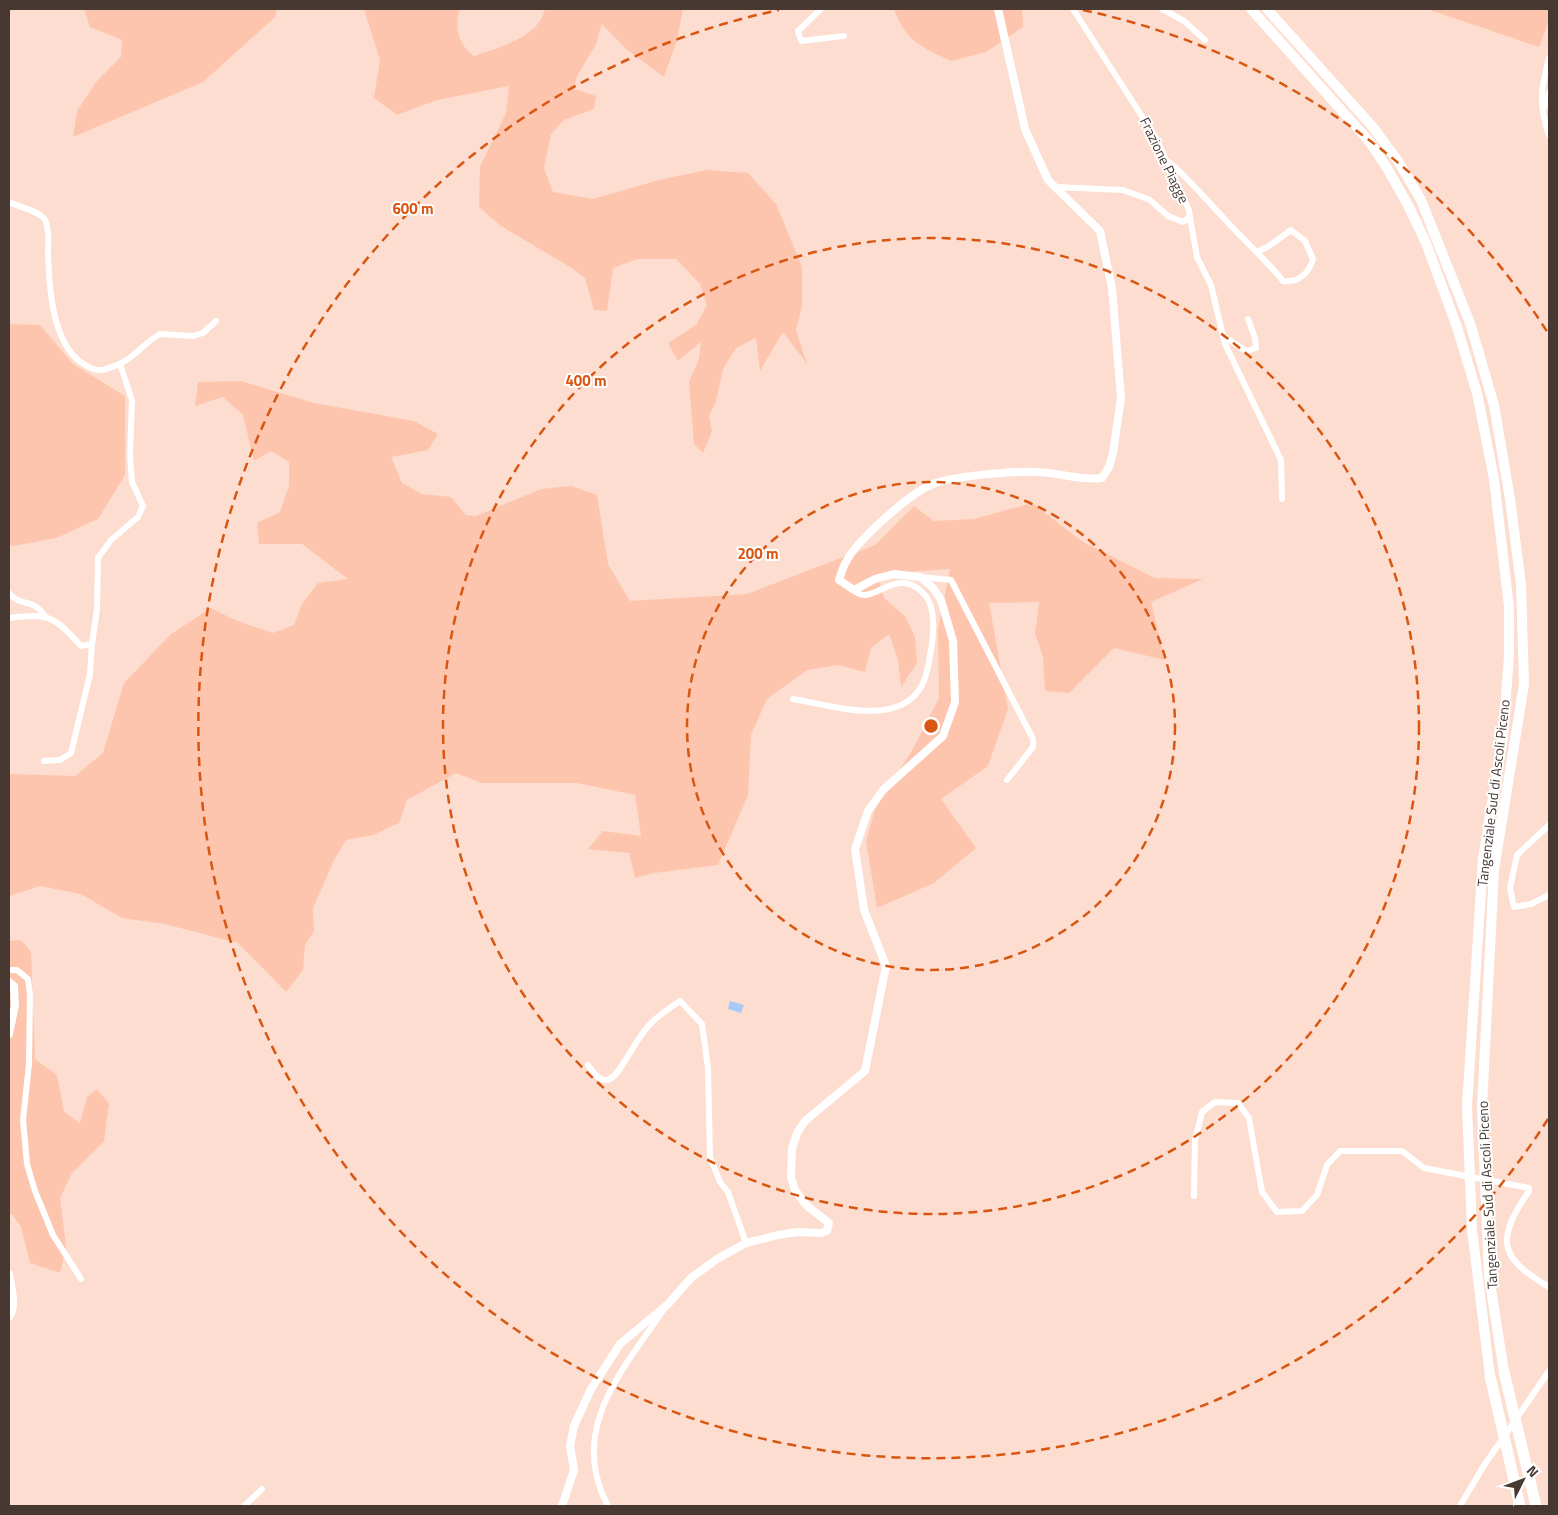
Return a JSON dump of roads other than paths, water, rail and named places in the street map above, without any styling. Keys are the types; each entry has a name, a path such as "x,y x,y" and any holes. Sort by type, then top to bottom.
{"highway":[{"name":"Tangenziale Sud di Ascoli Piceno","path":"1252,9 1368,142 1388,168 1408,205 1426,243 1457,327 1477,393 1494,479 1509,607 1509,656 1503,736 1482,859 1467,1106 1472,1230 1490,1376"},
{"name":"Tangenziale Sud di Ascoli Piceno","path":"1267,9 1372,126 1398,161 1421,200 1470,323 1494,405 1510,499 1521,584 1524,684 1494,870 1482,1107 1488,1276 1504,1372"},
{"path":"1504,1372 1536,1506"},
{"path":"1490,1376 1520,1506"}],"street":[{"path":"821,9 798,31 801,41 844,36"},
{"path":"793,699 850,709 886,710 896,708 911,700 922,686 934,628 932,611 924,593 912,584 895,582 865,596 858,595 839,580 846,561 860,542 912,495 934,483 984,475 1034,472 1058,473 1089,480 1102,478 1109,467 1118,426 1121,398 1112,288 1100,231 1048,180 1025,129 998,9"},
{"name":"Frazione Piagge","path":"1056,187 1122,190 1150,200 1168,216 1183,222 1190,217 1189,210 1166,159 1134,100 1073,9"},
{"path":"1162,9 1184,21 1205,40"},
{"path":"1549,58 1541,85 1542,115 1549,135"},
{"path":"1542,115 1549,92"},
{"path":"1166,159 1191,182 1283,282 1302,278 1311,268 1314,259 1305,240 1291,230 1257,252"},
{"path":"9,202 27,211 38,212 46,221 49,284 62,340 76,359 92,369 98,371 131,359 160,334 193,336 203,333 216,321"},
{"path":"1190,217 1197,257 1211,285 1232,360 1250,390 1281,460 1282,499"},
{"path":"1225,337 1246,351 1256,348 1256,338 1248,319"},
{"path":"44,761 60,760 71,753 90,674 97,609 98,558 110,540 138,517 143,506 132,482 130,456 132,400 120,364"},
{"path":"854,590 875,579 894,574 951,580 1033,739 1033,747 1007,780"},
{"path":"608,1506 597,1479 593,1455 597,1420 604,1401 613,1385 668,1304 691,1278 717,1259 746,1243 797,1232 821,1233 827,1231 829,1223 806,1205 795,1190 791,1177 792,1149 797,1133 805,1121 866,1070 886,966 864,910 855,849 868,811 883,790 943,736 955,702 953,641 941,600 920,577"},
{"path":"9,593 14,599 32,603 39,607 46,617"},
{"path":"9,618 33,615 51,617 81,646 92,644"},
{"path":"1549,825 1517,855 1510,888 1514,907 1531,904 1549,895"},
{"path":"9,970 17,970 28,979 30,995 29,1064 23,1120 27,1164 35,1192 53,1235 81,1279"},
{"path":"9,982 14,986 15,1004 9,1034"},
{"path":"588,1065 598,1078 610,1079 623,1063 645,1027 680,1001 689,1009 702,1024 708,1069 710,1157 720,1182 728,1192 746,1243"},
{"path":"1194,1196 1196,1140 1202,1112 1215,1102 1238,1103 1249,1118 1262,1192 1277,1212 1302,1211 1316,1195 1327,1165 1340,1151 1402,1151 1424,1168 1526,1186 1529,1188 1529,1191 1510,1224 1509,1250 1520,1268 1549,1287"},
{"path":"9,1274 12,1298 11,1314 9,1317"},
{"path":"564,1506 574,1470 570,1446 574,1426 591,1389 620,1344 668,1304"},
{"path":"1460,1506 1483,1467 1549,1371"},
{"path":"244,1506 262,1489"}],"water":[{"path":"730,1001 744,1005 741,1013 728,1009"}]}
